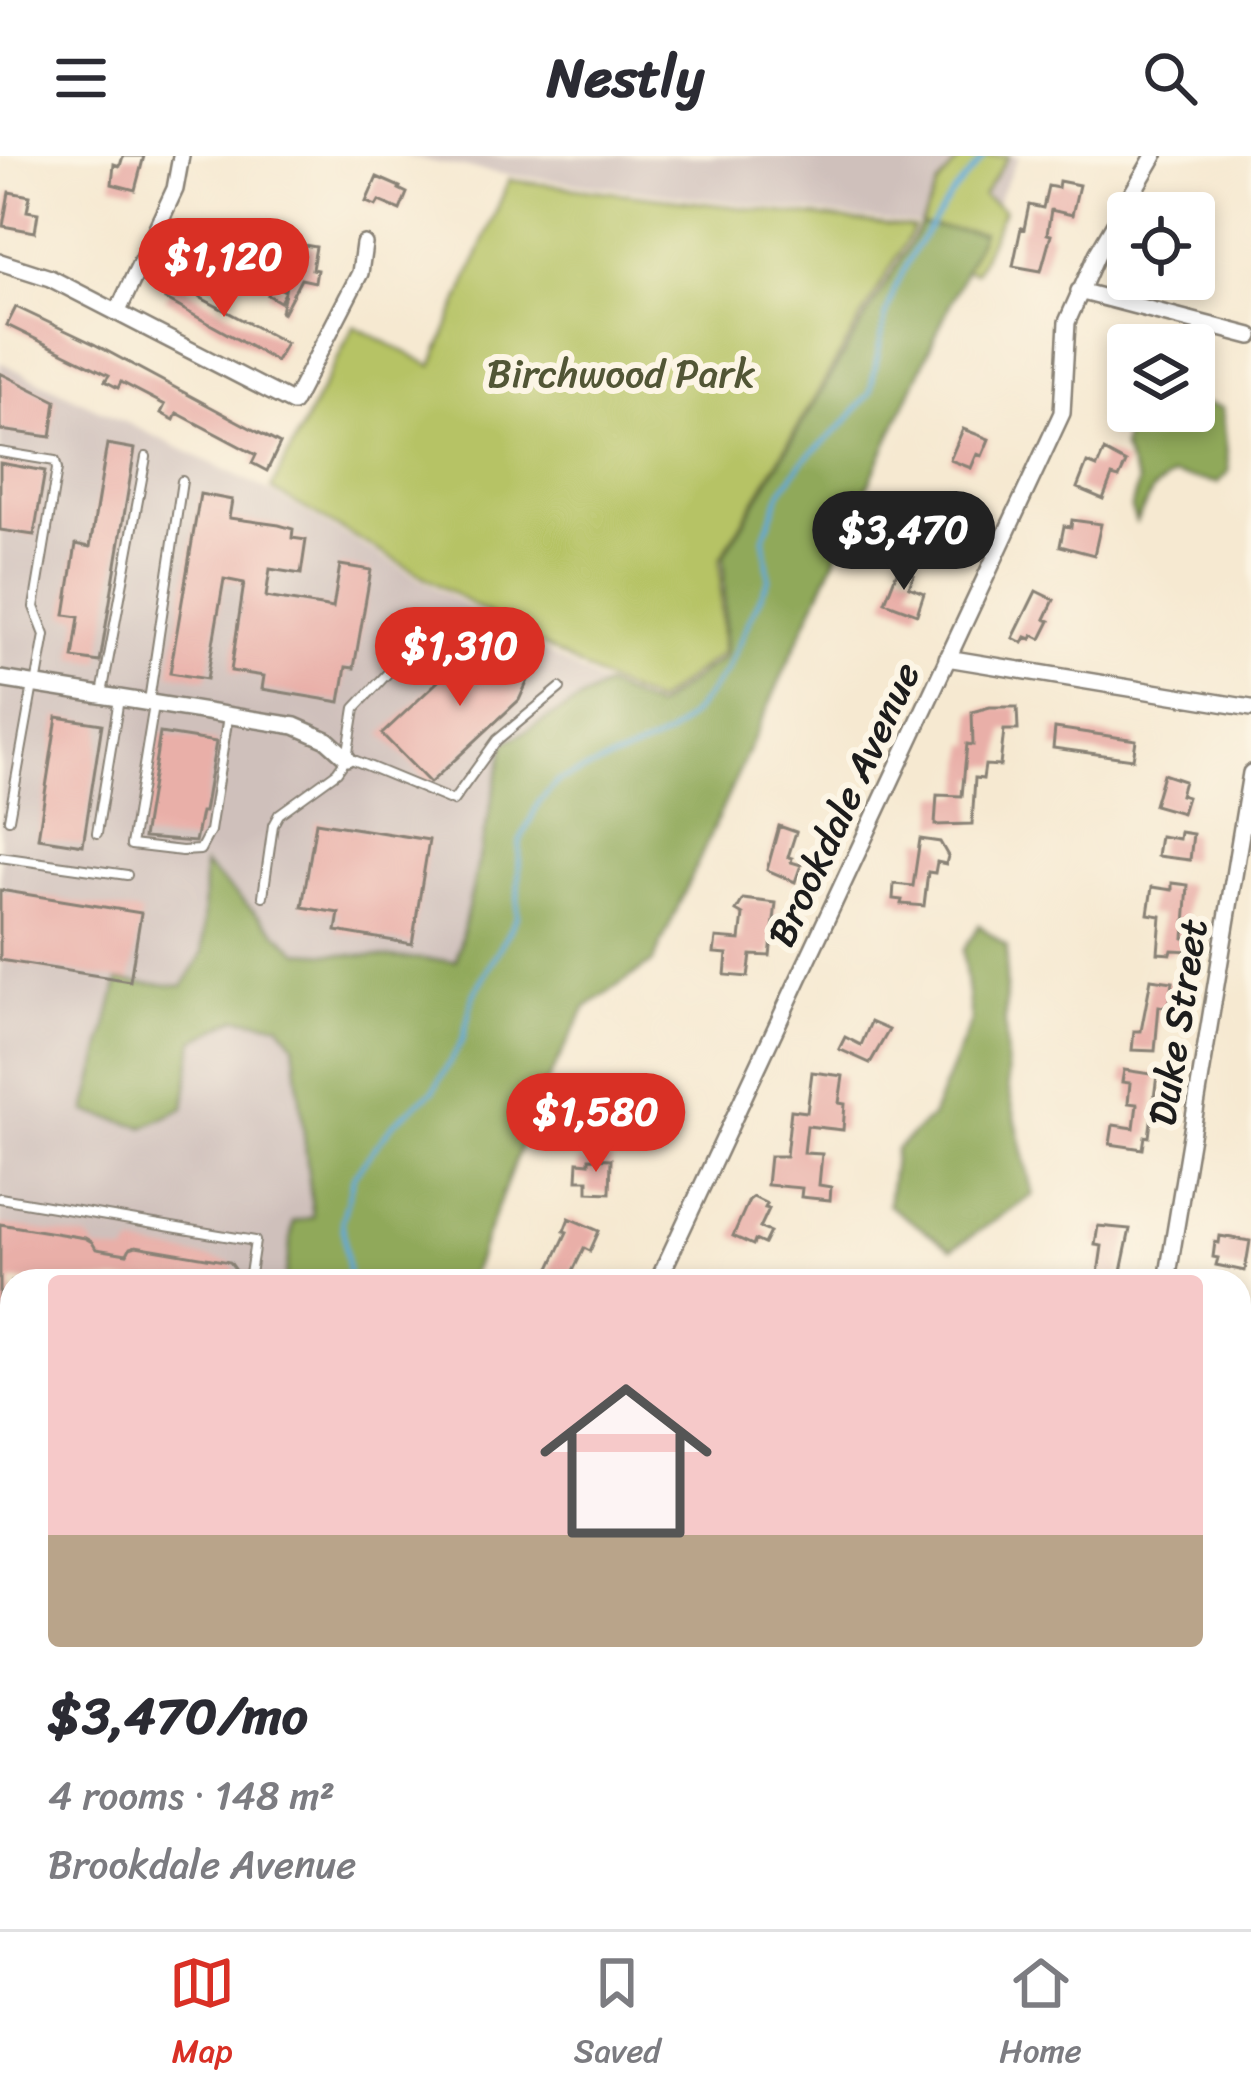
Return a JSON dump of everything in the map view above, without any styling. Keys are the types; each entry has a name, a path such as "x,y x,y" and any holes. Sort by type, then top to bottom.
{"street":[{"path":"118,311 175,189 181,156"},
{"name":"Brookdale Avenue","path":"664,1269 1062,413 1067,322 1097,254 1154,156"},
{"path":"0,262 50,278 292,403 360,273 364,244"},
{"path":"1079,291 1251,336"},
{"path":"946,658 1251,708"},
{"path":"0,679 295,726 327,740 347,758"},
{"name":"Duke Street","path":"1169,1269 1251,773"}],"lane":[{"path":"0,452 55,461 57,470 34,607 45,635 10,819"},
{"path":"97,833 111,697 146,458"},
{"path":"182,481 130,845 200,850 209,831 228,716"},
{"path":"263,896 278,814 322,785 347,758 356,709 430,627"},
{"path":"347,758 453,801 497,740 560,688"},
{"path":"0,857 128,875"},
{"path":"0,1198 255,1241 251,1269"}],"shaded area":[{"path":"399,156 1019,156 982,233 508,175"},
{"path":"0,362 265,489 605,686 505,743 456,962 298,952 204,867 203,953 182,987 184,1107 194,1040 237,1018 279,1024 294,1043 313,1217 293,1222 287,1269 0,1269"}],"green space":[{"path":"962,156 1009,156 983,196 1004,210 976,272 965,270 981,233 921,225 938,185"},
{"name":"Birchwood Park","path":"509,180 914,228 720,559 722,653 655,703 607,682 271,489 354,326 432,366"},
{"path":"921,225 982,233 653,962 586,1007 540,1096 474,1269 287,1269 293,1222 313,1217 294,1043 279,1024 237,1018 194,1041 184,1108 145,1127 86,1112 118,981 183,986 203,953 204,865 298,952 456,961 505,743 605,686 655,708 725,656 724,555"},
{"path":"1215,406 1222,408 1229,471 1218,483 1173,475 1153,490 1136,522 1131,509 1138,483 1122,447 1127,432 1215,432"},
{"path":"979,925 1007,947 1008,1086 1033,1195 952,1249 888,1205 895,1150 931,1117 971,1021 963,951"}],"building":[{"path":"123,156 144,156 135,190 112,184 114,164 120,166"},
{"path":"377,177 407,193 400,210 379,201 376,206 366,202"},
{"path":"1059,181 1079,185 1072,215 1051,210 1047,234 1051,235 1041,271 1013,266 1029,205 1043,208 1048,186 1058,188"},
{"path":"9,192 30,196 27,211 38,213 35,232 3,226"},
{"path":"298,244 316,247 315,282 301,279 283,313 285,293 280,302 268,295 273,285 285,291 292,251 296,252"},
{"path":"178,275 191,282 187,288 203,299 286,343 276,361 165,299"},
{"path":"16,307 280,444 267,471 252,463 256,455 177,413 174,420 161,413 165,405 121,382 118,388 105,381 109,375 7,325"},
{"path":"0,373 56,401 51,437 0,430"},
{"path":"963,429 989,439 971,468 950,460"},
{"path":"107,444 135,449 100,662 73,658 79,617 65,615 76,544 90,547"},
{"path":"1104,451 1126,463 1119,478 1112,476 1103,499 1077,488 1087,463 1097,467"},
{"path":"0,463 45,471 34,535 0,530"},
{"path":"200,494 232,500 229,518 293,529 292,538 306,540 301,574 270,569 266,597 333,608 340,565 371,570 354,668 346,667 340,702 262,689 264,676 231,671 244,583 224,579 207,679 170,673"},
{"path":"898,511 921,522 919,527 930,533 922,550 903,540 899,549 883,541"},
{"path":"1072,520 1101,524 1094,555 1060,546 1064,526 1071,527"},
{"path":"898,569 914,575 909,587 924,593 917,614 885,602"},
{"path":"1036,591 1054,600 1045,619 1050,621 1041,639 1033,635 1023,643 1013,638"},
{"path":"482,640 535,665 519,700 430,783 382,734"},
{"path":"1017,707 1018,730 1004,730 1000,766 985,765 983,779 975,778 972,824 935,825 937,795 962,796 967,744 973,745 972,712"},
{"path":"57,717 102,724 83,845 38,838"},
{"path":"1055,728 1136,740 1133,759 1053,748"},
{"path":"160,733 216,742 195,842 143,838"},
{"path":"1163,774 1184,781 1180,795 1187,797 1182,813 1154,805"},
{"path":"316,822 429,840 412,944 336,931 339,913 302,907"},
{"path":"779,826 796,832 788,857 801,865 795,882 767,870"},
{"path":"1180,832 1193,834 1190,860 1157,856 1160,836 1179,839"},
{"path":"920,839 940,842 948,856 946,864 937,862 935,873 928,872 924,906 901,904 902,900 893,899 894,884 913,886"},
{"path":"1172,883 1188,885 1184,938 1192,939 1191,951 1158,953 1161,916 1148,914 1152,887 1172,890"},
{"path":"0,890 141,913 130,981 0,960"},
{"path":"743,899 776,903 770,956 751,955 748,977 725,975 727,954 714,953 716,938 740,940 743,915 736,911"},
{"path":"1151,979 1173,982 1169,1008 1159,1006 1155,1051 1132,1050 1134,1031 1141,1031"},
{"path":"871,1022 889,1030 870,1063 839,1049 845,1037 861,1045"},
{"path":"1124,1070 1157,1075 1149,1137 1145,1136 1143,1149 1110,1144 1113,1125 1134,1128 1137,1104 1128,1103 1130,1083 1122,1082"},
{"path":"812,1072 843,1076 839,1103 845,1104 843,1130 807,1126 804,1153 822,1154 819,1185 831,1187 830,1200 801,1197 802,1188 767,1185 770,1156 786,1156 791,1110 807,1112"},
{"path":"589,1158 611,1159 610,1193 588,1192 588,1180 577,1180 578,1162 589,1163"},
{"path":"753,1197 769,1209 760,1228 770,1232 764,1244 755,1240 753,1245 733,1236"},
{"path":"569,1218 599,1231 574,1269 550,1269 567,1232"},
{"path":"0,1224 85,1238 96,1249 127,1254 136,1246 230,1262 235,1269 0,1269"},
{"path":"1098,1226 1130,1229 1122,1269 1099,1269 1102,1246 1095,1245"},
{"path":"1220,1236 1250,1241 1245,1269 1216,1265 1215,1242 1219,1243"}],"waterway":[{"path":"348,1269 342,1220 354,1175 394,1123 434,1090 463,1039 473,996 517,916 520,841 539,802 558,781 669,735 726,671 769,578 764,537 781,491 805,459 870,393 895,288 914,250 985,156"}]}
